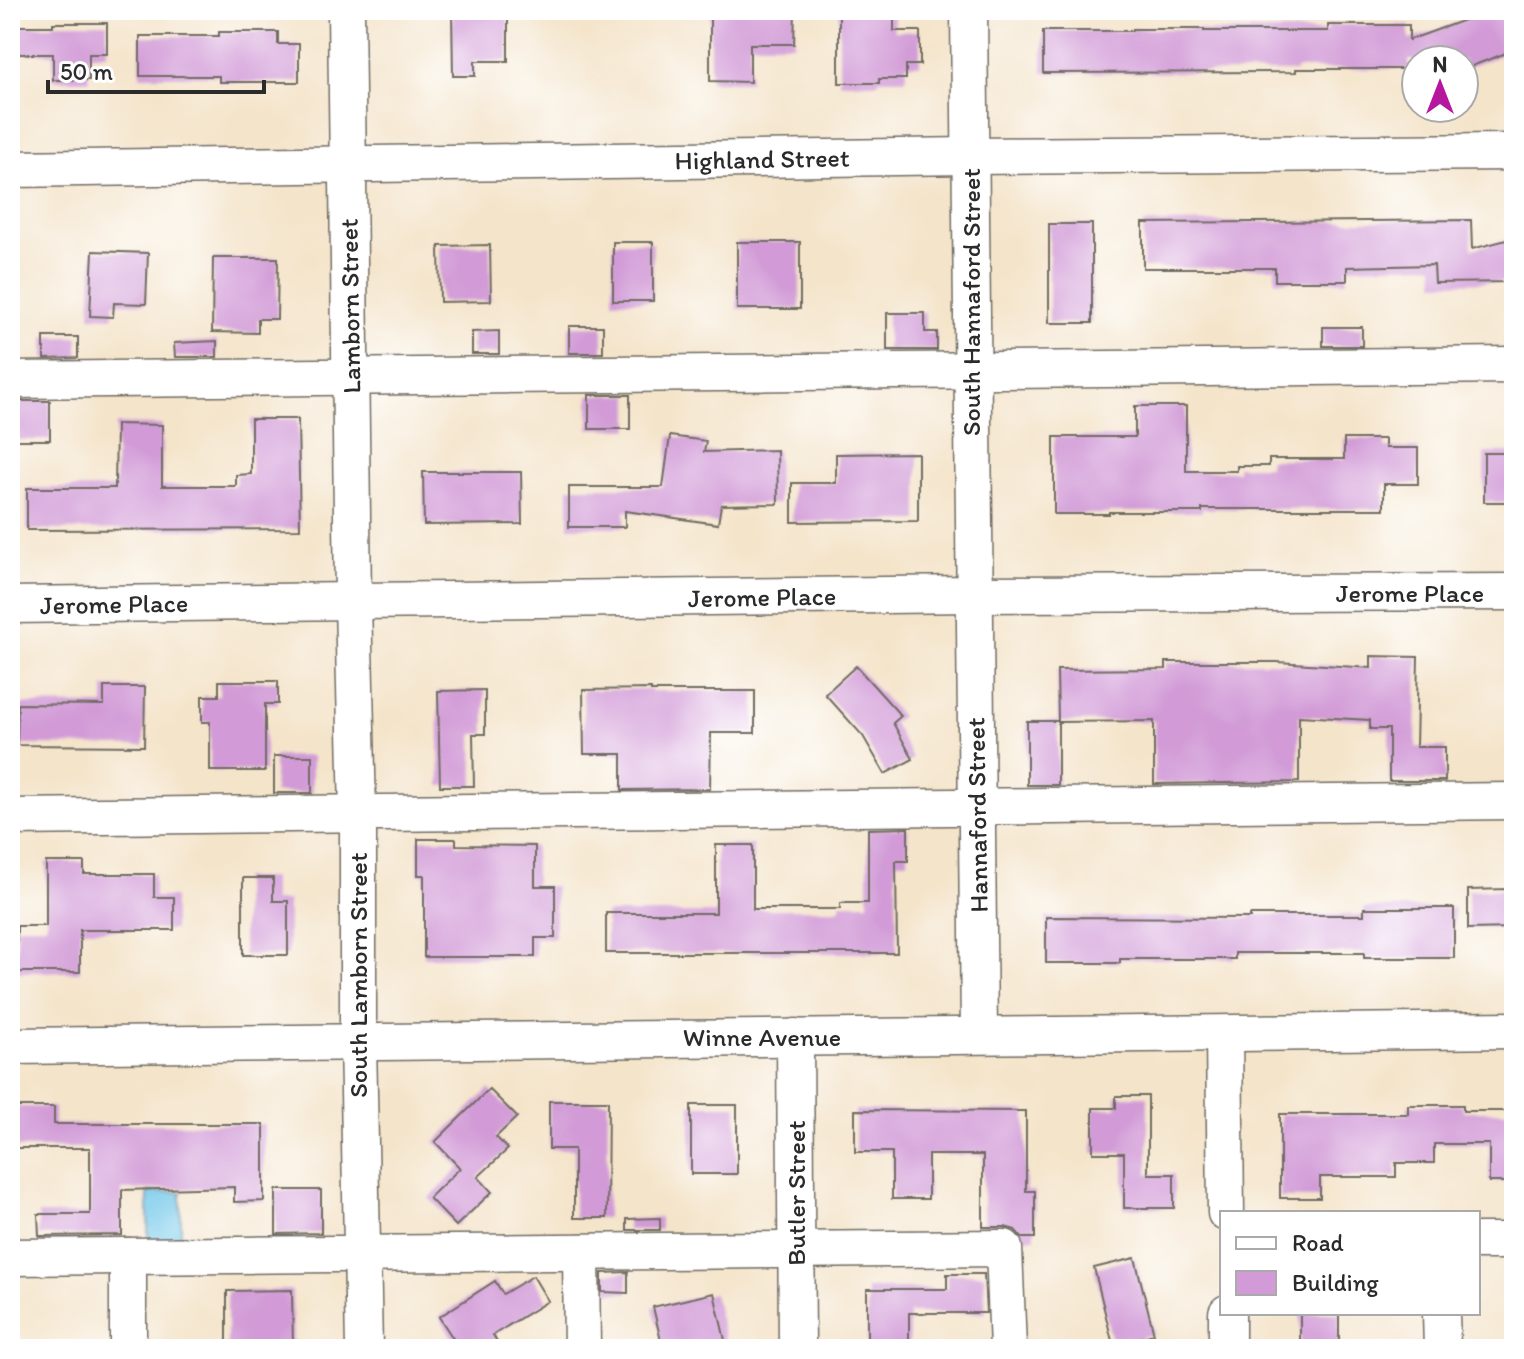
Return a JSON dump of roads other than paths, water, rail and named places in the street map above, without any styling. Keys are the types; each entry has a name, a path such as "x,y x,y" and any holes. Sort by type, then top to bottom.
{"street":[{"name":"Lamborn Street","path":"346,10 353,601"},
{"name":"South Hannaford Street","path":"969,10 974,594"},
{"name":"Highland Street","path":"10,169 1514,152"},
{"path":"10,380 1514,365"},
{"name":"Jerome Place","path":"10,605 974,594 1514,592"},
{"name":"Hannaford Street","path":"974,594 979,1035"},
{"name":"South Lamborn Street","path":"353,601 364,1349"},
{"path":"10,817 1514,801"},
{"name":"Winne Avenue","path":"10,1046 1514,1030"},
{"path":"1224,1034 1226,1211"},
{"name":"Butler Street","path":"795,1037 797,1349"},
{"path":"1480,1241 1514,1241"},
{"path":"10,1257 1004,1248 1008,1349"},
{"path":"581,1252 582,1349"},
{"path":"128,1256 128,1349"},
{"path":"1227,1315 1227,1349"},
{"path":"1441,1315 1442,1349"}],"water":[{"path":"148,1192 181,1192 181,1243 148,1243"}]}
